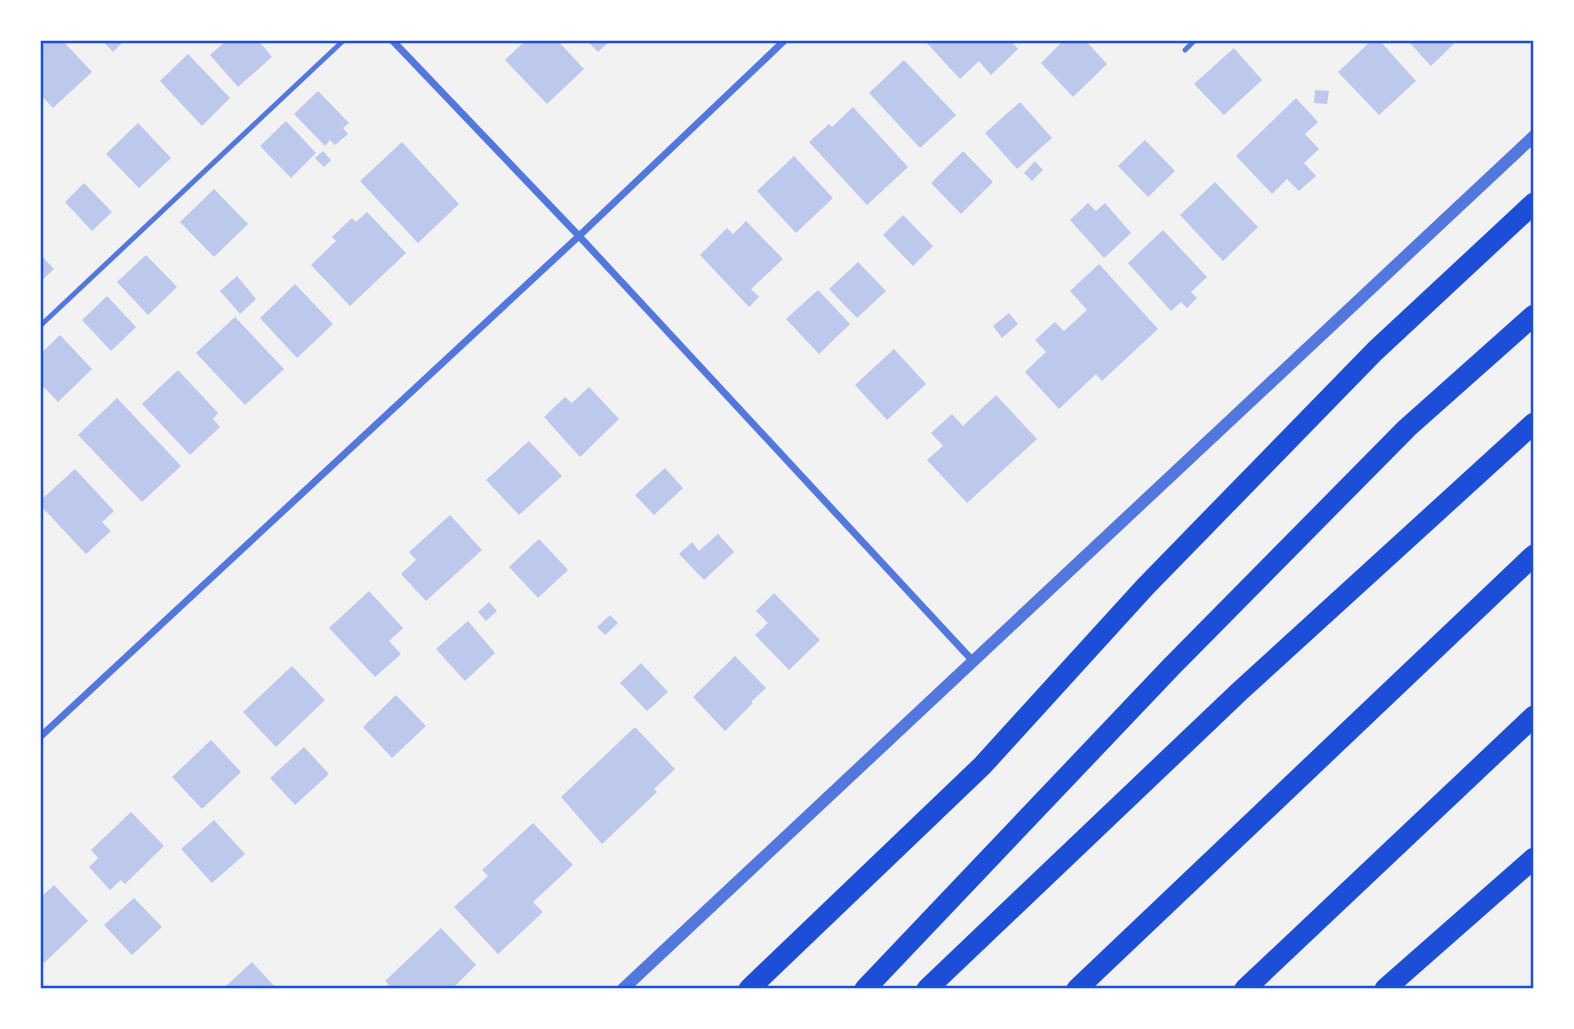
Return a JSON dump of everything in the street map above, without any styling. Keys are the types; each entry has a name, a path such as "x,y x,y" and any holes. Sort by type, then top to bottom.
{"highway":[{"path":"749,989 982,766 1145,587 1375,351 1534,203"},
{"path":"865,989 1181,657 1407,428 1534,314"},
{"path":"927,989 1240,691 1534,423"},
{"path":"1077,989 1534,555"},
{"path":"1245,989 1534,716"},
{"path":"1385,989 1534,858"}],"street":[{"path":"392,40 579,236 972,660"},
{"path":"40,737 579,236 785,40"},
{"path":"623,989 1534,135"}],"lane":[{"path":"40,326 344,40"},
{"path":"1185,50 1195,40"}],"building":[{"path":"46,40 62,40 92,72 53,108 40,94 40,46"},
{"path":"102,40 125,40 113,52"},
{"path":"227,40 258,40 272,57 238,87 210,55"},
{"path":"526,40 557,40 584,69 547,104 505,60"},
{"path":"586,40 611,40 598,52"},
{"path":"924,40 1010,40 1018,49 991,75 979,61 960,79"},
{"path":"1064,40 1085,40 1107,64 1073,97 1041,63"},
{"path":"1372,40 1379,40 1416,81 1379,115 1338,72"},
{"path":"1407,40 1458,40 1431,66"},
{"path":"1234,48 1262,80 1224,115 1194,84"},
{"path":"188,54 230,98 202,126 160,81"},
{"path":"904,60 956,115 920,148 869,93"},
{"path":"1315,90 1329,91 1327,104 1314,103"},
{"path":"318,91 349,123 343,128 348,134 335,145 330,140 325,146 294,114"},
{"path":"1296,98 1318,122 1305,134 1319,149 1304,163 1316,176 1299,191 1287,179 1272,194 1236,156"},
{"path":"1020,102 1052,138 1017,169 985,133"},
{"path":"853,107 908,167 867,205 809,142 829,124 832,127"},
{"path":"286,121 316,153 291,178 260,146"},
{"path":"138,123 171,158 139,188 106,154"},
{"path":"1145,140 1175,171 1148,197 1118,166"},
{"path":"402,142 459,204 418,243 360,181"},
{"path":"323,151 331,160 324,167 315,158"},
{"path":"963,151 993,182 961,214 931,183"},
{"path":"794,156 833,198 796,233 757,191"},
{"path":"1035,161 1043,170 1032,181 1024,173"},
{"path":"1215,182 1258,227 1223,261 1180,215"},
{"path":"84,183 112,212 92,231 65,202"},
{"path":"214,189 248,224 214,257 180,222"},
{"path":"1088,203 1096,211 1105,203 1131,233 1104,258 1070,220"},
{"path":"367,212 406,253 350,306 311,265 336,241 332,237 352,218 356,222"},
{"path":"903,215 933,246 913,266 883,235"},
{"path":"746,221 783,259 751,289 759,297 749,307 700,255 727,228 733,234"},
{"path":"1163,230 1207,277 1191,292 1197,298 1187,308 1181,302 1171,311 1128,263"},
{"path":"40,254 54,269 40,282"},
{"path":"146,255 177,287 148,315 117,282"},
{"path":"858,262 886,291 857,318 829,289"},
{"path":"1099,264 1158,329 1102,381 1096,374 1059,409 1025,372 1046,352 1035,340 1055,322 1064,331 1087,310 1070,291"},
{"path":"237,276 256,299 240,314 220,291"},
{"path":"295,284 333,324 297,358 260,318"},
{"path":"818,290 850,324 819,354 786,319"},
{"path":"107,296 136,327 111,351 82,320"},
{"path":"1009,313 1018,324 1002,338 993,326"},
{"path":"235,317 284,369 245,405 196,353"},
{"path":"60,335 92,369 58,402 40,383 40,354"},
{"path":"894,349 926,384 887,420 855,385"},
{"path":"178,370 218,413 213,419 220,427 190,455 142,404"},
{"path":"589,387 619,419 580,457 544,417 565,397 572,403"},
{"path":"996,395 1037,439 967,503 927,460 943,446 931,433 952,414 963,426"},
{"path":"117,398 181,466 142,502 78,435"},
{"path":"529,441 562,476 519,515 486,480"},
{"path":"665,468 683,488 654,515 635,495"},
{"path":"75,469 114,511 102,522 111,531 86,554 40,505 40,501"},
{"path":"450,515 482,550 426,601 401,574 416,560 409,552"},
{"path":"718,534 734,552 704,580 679,554 692,542 699,551"},
{"path":"539,539 568,570 538,598 509,567"},
{"path":"369,591 403,628 389,641 401,654 375,677 329,628"},
{"path":"774,593 820,640 789,670 755,635 768,623 756,611"},
{"path":"489,602 497,611 486,621 478,612"},
{"path":"610,615 618,623 605,635 597,627"},
{"path":"468,621 495,653 465,681 436,649"},
{"path":"735,656 766,688 725,731 693,697"},
{"path":"641,663 668,692 647,711 620,683"},
{"path":"292,666 325,700 276,747 243,712"},
{"path":"396,695 426,726 392,758 363,727"},
{"path":"635,727 675,769 654,789 657,792 602,844 561,797"},
{"path":"211,740 241,772 202,809 172,777"},
{"path":"304,747 329,774 295,805 270,778"},
{"path":"131,812 164,846 125,884 121,880 110,890 89,867 98,858 91,850"},
{"path":"214,820 245,854 212,883 181,849"},
{"path":"533,823 573,865 533,902 543,912 498,954 454,907 488,876 482,870"},
{"path":"54,885 88,921 44,963 40,958 40,898"},
{"path":"134,898 162,927 132,955 104,925"},
{"path":"441,928 476,965 452,989 385,989 389,985 385,981"},
{"path":"252,962 277,989 223,989"}]}
